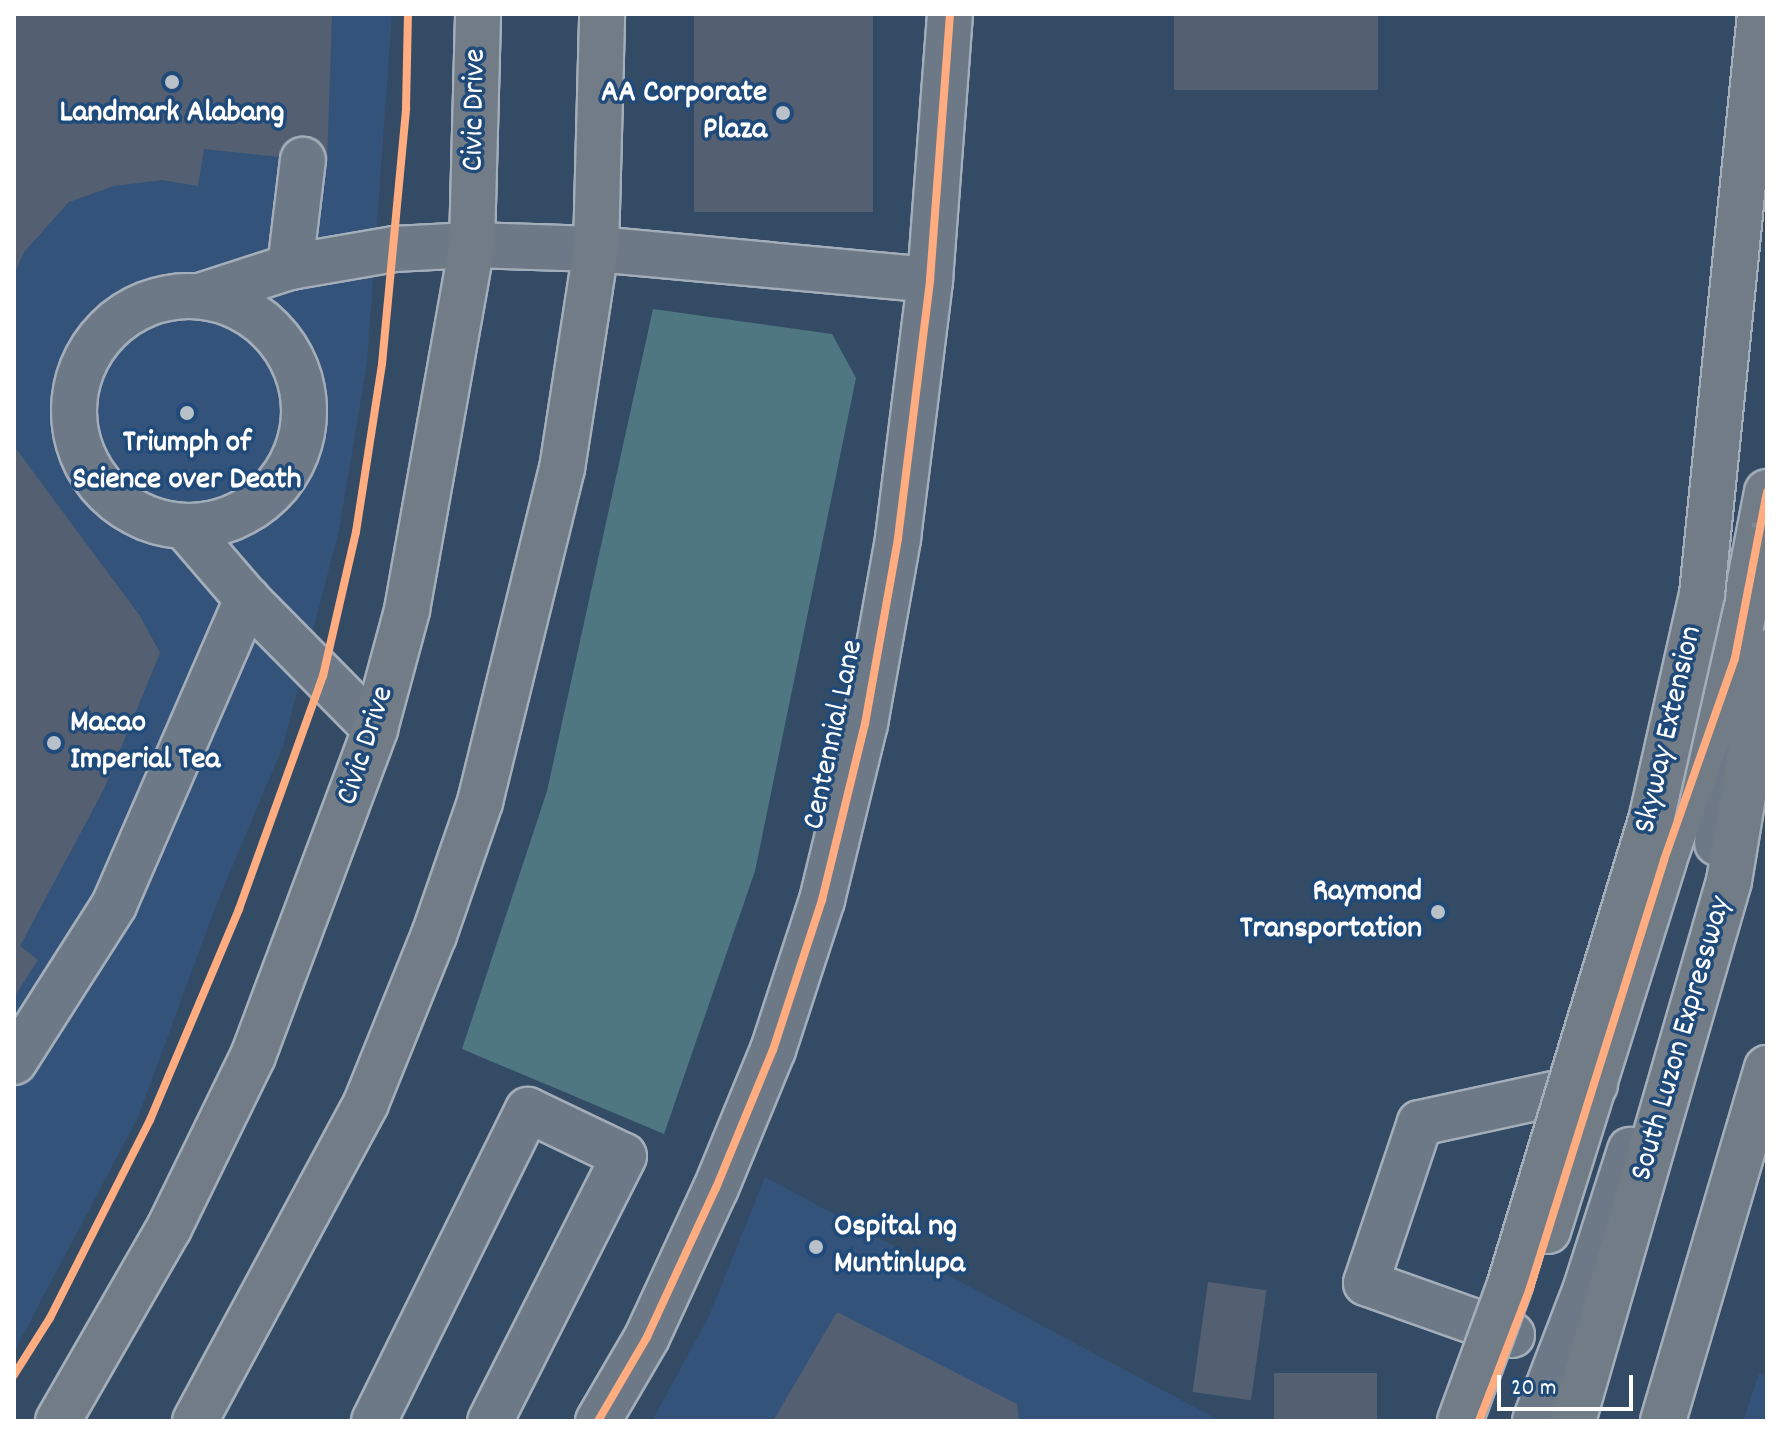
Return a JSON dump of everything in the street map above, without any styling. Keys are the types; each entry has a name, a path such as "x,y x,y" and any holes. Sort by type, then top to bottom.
{"main road":[{"name":"Civic Drive","path":"58,1421 169,1228 253,1056 375,729 407,610 472,245 478,14"},
{"path":"195,1421 366,1103 434,935 475,817 562,469 596,249 602,14"},
{"name":"Skyway Extension","path":"1460,1421 1510,1284 1652,816 1702,594 1760,14"},
{"path":"1479,1421 1512,1335 1595,1085 1664,860 1751,655 1767,492"},
{"name":"South Luzon Expressway","path":"1573,1421 1729,881 1751,655"},
{"path":"1663,1421 1767,1068"}],"street":[{"name":"Centennial Lane","path":"598,1421 647,1337 716,1188 773,1050 822,900 865,724 898,538 930,280 950,14"},
{"path":"290,267 303,160"},
{"path":"200,296 238,306 270,328 286,350 305,398 303,437 287,474 260,503 225,521 185,527 146,519 115,500 90,472 76,439 73,402 82,367 101,335 129,312 163,298 200,296 290,267 394,249 472,245 596,249 930,280"},
{"path":"185,527 247,599 375,729"},
{"path":"14,1062 114,905 247,599"},
{"path":"1535,1421 1591,1273 1714,885 1751,655"},
{"path":"1512,1335 1366,1283 1420,1123 1595,1085"},
{"path":"374,1421 528,1110 624,1156 490,1421"}],"shaded area":[{"path":"14,14 392,14 367,363 339,530 283,746 217,903 138,1117 14,1352"},
{"name":"Ospital ng Muntinlupa","path":"765,1177 1220,1421 652,1421 709,1316"},
{"path":"1759,1374 1767,1375 1767,1421 1743,1421"}],"green space":[{"path":"653,309 832,334 856,378 755,871 664,1134 462,1049 547,791"}],"building":[{"name":"Landmark Alabang","path":"14,14 332,14 327,162 204,149 198,186 162,180 114,186 69,202 24,252 14,275"},
{"name":"AA Corporate Plaza","path":"694,14 873,14 873,212 694,212"},
{"path":"1174,14 1378,14 1378,90 1174,90"},
{"path":"14,446 140,616 160,653 104,789 20,946 38,960 14,997"},
{"path":"1208,1282 1266,1290 1251,1400 1193,1392"},
{"path":"837,1312 1017,1404 1019,1421 773,1421"},
{"path":"1274,1373 1377,1373 1377,1421 1274,1421"}],"cycle path":[{"path":"14,1375 50,1318 150,1120 239,909 323,676 356,532 382,364 406,108 408,14"},
{"path":"598,1421 647,1337 716,1188 773,1050 822,900 865,724 898,538 930,280 950,14"},
{"path":"1479,1421 1530,1288 1664,860 1735,658 1767,492"}],"place":[{"name":"Landmark Alabang","path":"172,82"},
{"name":"AA Corporate Plaza","path":"783,113"},
{"name":"Triumph of Science over Death","path":"187,413"},
{"name":"Macao Imperial Tea","path":"54,743"},
{"name":"Raymond Transportation","path":"1438,912"},
{"name":"Ospital ng Muntinlupa","path":"816,1247"}]}
